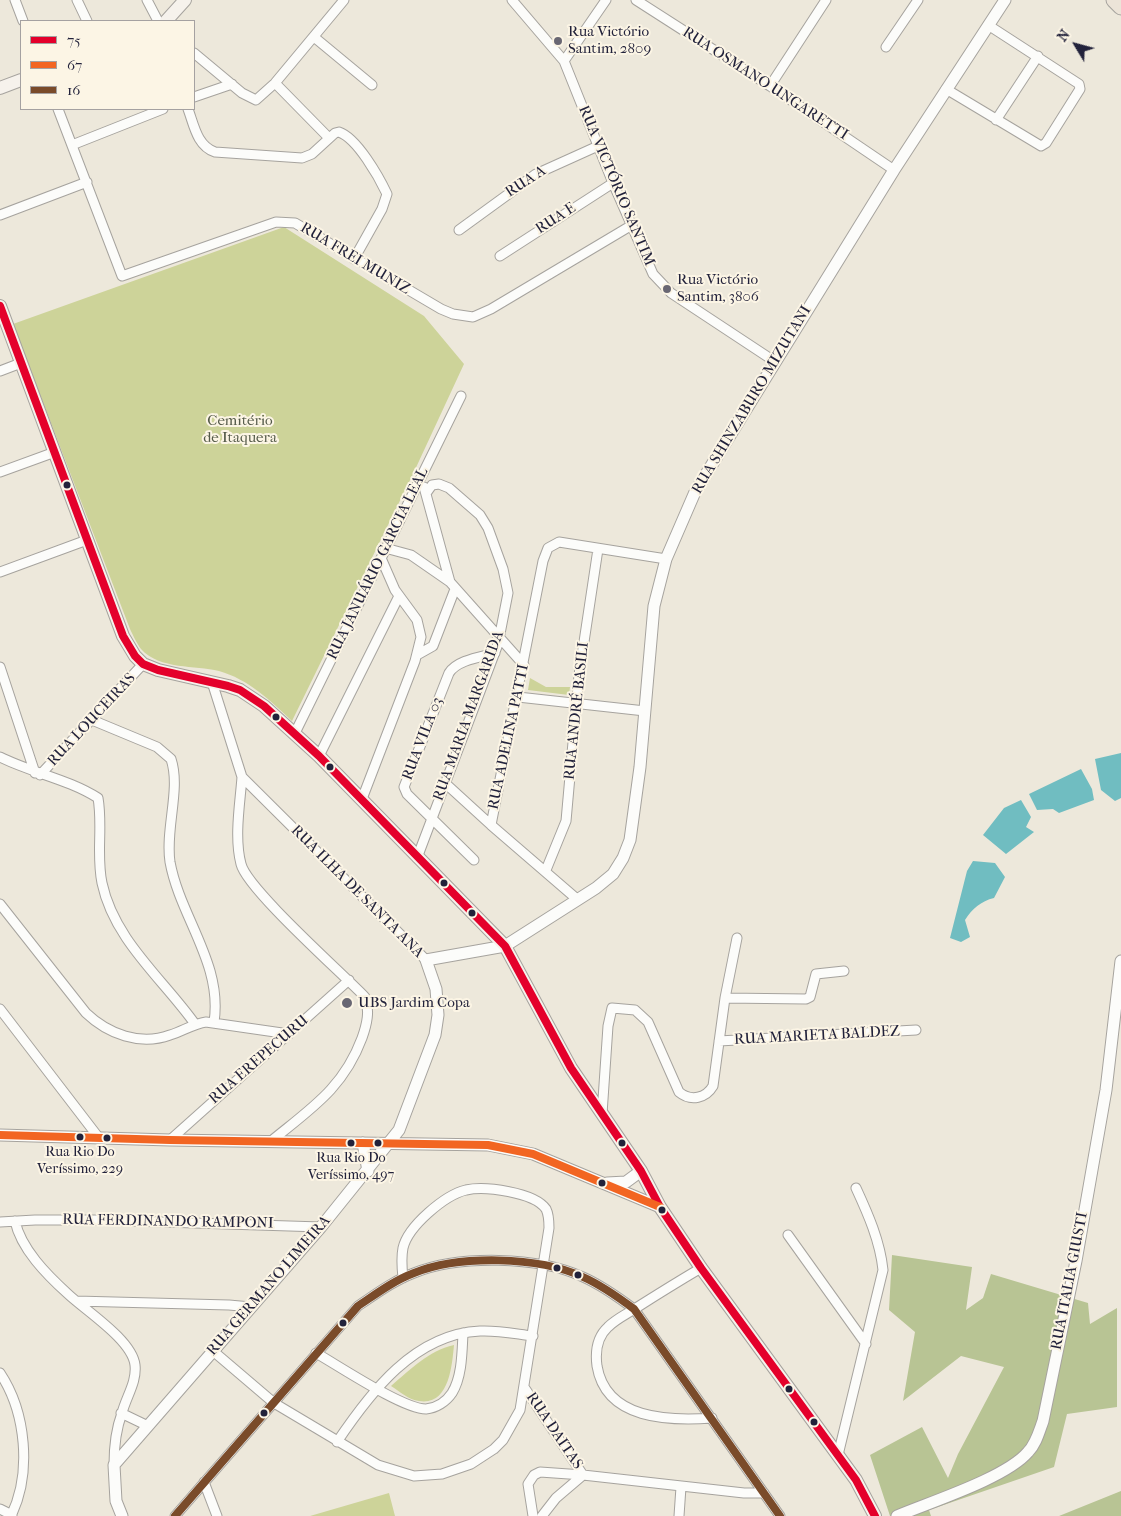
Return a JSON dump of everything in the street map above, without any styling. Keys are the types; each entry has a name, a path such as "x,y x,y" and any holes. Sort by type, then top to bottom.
{"highway":[{"path":"1114,0 1121,7"}],"main road":[{"path":"167,20 185,0"},
{"path":"0,88 20,80"},
{"path":"0,306 123,636 132,651 143,664 158,670 212,682 240,690 250,696 295,733 319,756 505,946 587,1094 641,1171 660,1207 701,1268 838,1454 856,1480 876,1516"}],"street":[{"path":"15,0 23,20"},
{"path":"77,0 87,20"},
{"path":"147,0 157,20"},
{"path":"195,54 248,97 256,100 275,83 344,0"},
{"name":"RUA VICTÓRIO SANTIM","path":"512,0 564,61 613,183 650,267 661,285 774,361"},
{"path":"564,61 606,0"},
{"name":"RUA OSMANO UNGARETTI","path":"636,0 770,86 894,170"},
{"path":"770,86 826,0"},
{"path":"886,48 918,0"},
{"name":"RUA SHINZABURO MIZUTANI","path":"426,960 505,946 578,900 613,874 630,840 640,767 654,606 666,559 694,492 894,170 1005,0"},
{"path":"946,89 1041,146 1046,143 1080,89 1077,82 988,25"},
{"path":"314,37 372,85"},
{"path":"996,120 1038,56"},
{"path":"275,83 329,138"},
{"path":"195,97 232,84"},
{"path":"0,215 87,182 58,110"},
{"path":"72,145 160,110"},
{"path":"188,110 204,147 215,152 302,158 312,154 329,138 339,132 349,137 387,194 382,209 354,259"},
{"name":"RUA A","path":"459,230 536,174 598,146"},
{"name":"RUA FREI MUNIZ","path":"87,182 122,276 255,229 285,221 295,223 441,309 453,314 473,317 492,309 632,225"},
{"name":"RUA E","path":"500,256 613,183"},
{"path":"0,371 21,363"},
{"name":"RUA JANUÁRIO GARCIA LEAL","path":"295,733 461,396"},
{"path":"0,472 55,452"},
{"path":"417,655 432,646 453,586 430,488 420,480"},
{"name":"RUA MARIA MARGARIDA","path":"417,858 495,653 508,593 503,569 488,528 476,510 458,494 444,485 430,488"},
{"path":"0,572 88,540"},
{"name":"RUA ADELINA PATTI","path":"578,900 546,870 491,825 518,697 543,562 548,548 559,542 598,549"},
{"path":"385,548 411,555 453,586 524,665"},
{"path":"598,549 666,559"},
{"name":"RUA ANDRÉ BASILI","path":"546,870 566,821 576,703 598,549"},
{"path":"362,799 417,655 421,629 417,620 390,582 381,558"},
{"path":"319,756 399,596"},
{"name":"RUA VILA 03","path":"474,860 431,819 405,790 407,778 451,669 495,653"},
{"name":"RUA LOUCEIRAS","path":"38,774 92,720 143,664"},
{"path":"0,667 38,774"},
{"name":"RUA ILHA DE SANTA ANA","path":"212,682 242,777 426,960 436,989 438,1015 435,1035 399,1130 390,1145"},
{"path":"518,697 645,711"},
{"path":"92,720 162,749 171,759 173,777 170,859 178,891 211,970 216,995 214,1022"},
{"path":"0,757 38,774 73,785 98,798 100,873 110,906 126,937 138,954 195,1024"},
{"path":"242,777 239,851 243,870 259,891 365,997 368,1006 364,1031 354,1057 343,1076 328,1094 270,1142"},
{"path":"445,783 491,825"},
{"path":"0,904 27,936 79,1005 95,1022 118,1033 141,1040 172,1035 195,1024 214,1022 289,1034"},
{"path":"602,1116 608,1026 612,1008 635,1010 648,1022 679,1092 688,1097 702,1097 709,1092 712,1086 725,998 737,938"},
{"name":"RUA ITALIA GIUSTI","path":"897,1516 1002,1472 1029,1452 1037,1438 1043,1421 1076,1260 1105,1098 1121,961"},
{"path":"725,998 806,999 810,997 816,974 844,971"},
{"name":"RUA EREPECURU","path":"170,1140 349,980"},
{"path":"0,1008 99,1138"},
{"name":"RUA MARIETA BALDEZ","path":"719,1041 916,1030"},
{"path":"587,1094 596,1091 605,1084"},
{"path":"0,1135 390,1145 488,1145 512,1148 533,1154 660,1207"},
{"path":"363,1144 368,1171"},
{"name":"RUA GERMANO LIMEIRA","path":"114,1465 390,1145"},
{"path":"605,1184 626,1182 641,1171"},
{"path":"838,1454 883,1270 881,1253 856,1188"},
{"path":"213,1351 274,1403 378,1465 399,1473 428,1476 454,1470 481,1459 503,1440 520,1410 549,1228 546,1209 523,1196 503,1191 476,1189 450,1197 427,1214 412,1232 403,1248 402,1278"},
{"path":"15,1221 17,1231 27,1248 76,1301 112,1332 131,1354 135,1363 134,1381 121,1413 114,1465 116,1501 122,1516"},
{"name":"RUA FERDINANDO RAMPONI","path":"0,1222 211,1222 321,1226"},
{"path":"788,1235 866,1344"},
{"path":"175,1516 358,1306 402,1278 440,1264 477,1260 543,1266 580,1275 634,1309 780,1516"},
{"path":"701,1268 608,1327 597,1346 598,1373 615,1400 632,1412 690,1420 712,1418"},
{"path":"76,1301 220,1304 251,1307"},
{"path":"337,1442 377,1387 422,1349 440,1340 464,1333 480,1331 533,1336"},
{"path":"316,1353 416,1407 426,1409 441,1403 452,1393 457,1383 464,1333"},
{"path":"0,1372 14,1399 23,1444 22,1477 11,1516 0,1509"},
{"name":"RUA DAITAS","path":"524,1387 583,1475"},
{"path":"121,1413 148,1426"},
{"path":"533,1516 528,1484 534,1475 540,1472 583,1475 681,1487 764,1493"},
{"path":"542,1516 556,1498 583,1475"},
{"path":"204,1482 217,1516"},
{"path":"679,1516 681,1487"}],"green space":[{"name":"Cemitério de Itaquera","path":"284,227 424,316 464,364 413,474 292,721 267,698 240,679 210,669 168,664 149,656 141,649 130,629 13,324"},
{"path":"530,678 546,687 570,687 569,695 528,690"},
{"path":"892,1255 972,1267 966,1310 983,1298 991,1274 1088,1303 1090,1324 1117,1308 1117,1407 1067,1414 1054,1467 929,1510 931,1516 890,1516 870,1455 922,1427 948,1478 958,1454 1004,1367 961,1356 903,1401 915,1332 889,1310"},
{"path":"454,1345 447,1383 437,1397 429,1401 419,1401 408,1397 391,1386 428,1356"},
{"path":"1121,1491 1121,1516 1059,1516"},
{"path":"389,1493 395,1516 310,1516"}],"water":[{"path":"1121,753 1121,798 1115,801 1101,790 1095,759"},
{"path":"1081,769 1092,789 1094,800 1059,813 1053,809 1037,810 1029,794"},
{"path":"1021,800 1031,817 1026,827 1034,832 1006,854 983,835 1004,808"},
{"path":"973,861 995,863 1005,877 994,898 977,906 965,920 970,937 961,942 950,938 967,871"}],"transit line":[{"name":"75","path":"0,306 123,636 135,656 143,664 158,670 240,690 264,706 319,756 505,946 571,1068 641,1171 660,1207 701,1268 856,1480 875,1516"},
{"name":"67","path":"0,1135 170,1140 488,1145 533,1154 660,1207"},
{"name":"16","path":"175,1516 358,1306 406,1276 432,1267 453,1263 498,1260 544,1265 565,1270 596,1284 634,1309 780,1516"}],"place":[{"name":"Rua Victório Santim, 2809","path":"558,41"},
{"name":"Rua Victório Santim, 3806","path":"667,289"},
{"name":"UBS Jardim Copa","path":"347,1003"},
{"name":"Rua Rio Do Veríssimo, 229","path":"80,1137"},
{"name":"Rua Rio Do Veríssimo, 497","path":"351,1143"}]}
